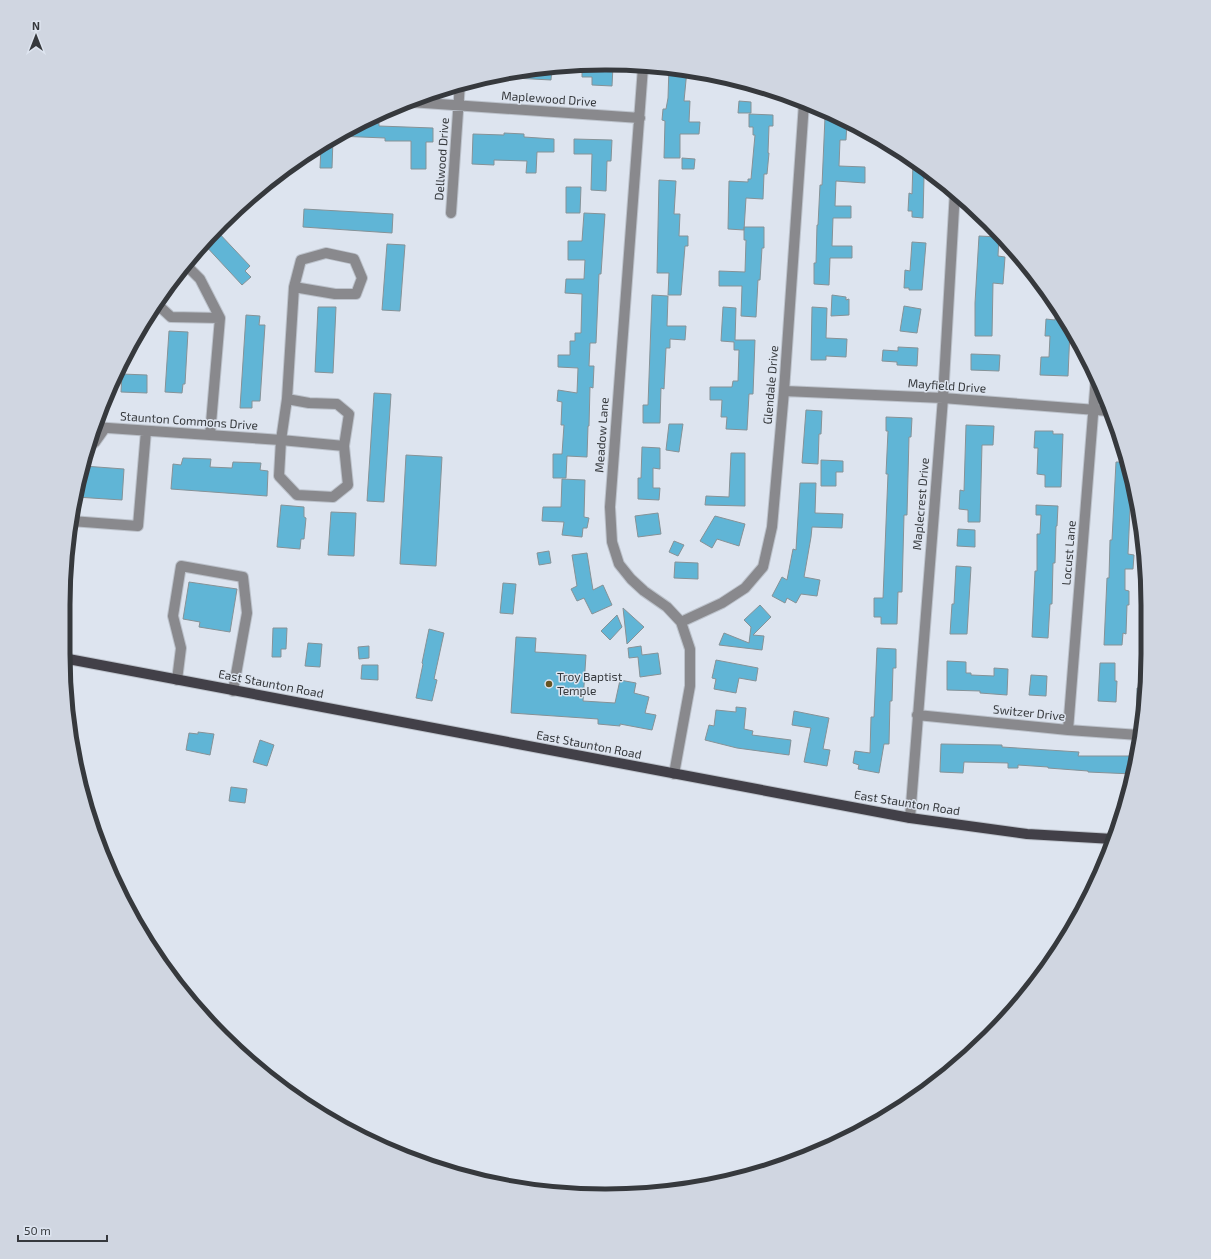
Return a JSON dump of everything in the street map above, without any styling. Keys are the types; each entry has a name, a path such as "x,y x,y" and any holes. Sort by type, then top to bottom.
{"main road":[{"name":"East Staunton Road","path":"70,659 910,818 1028,834 1108,839"}],"street":[{"name":"Meadow Lane","path":"643,71 610,507 612,542 619,564 631,579 644,591 667,607 681,622 690,649 690,686 674,774"},
{"name":"Dellwood Drive","path":"451,213 460,90"},
{"name":"Maplewood Drive","path":"421,103 640,118"},
{"name":"Glendale Drive","path":"681,622 722,603 745,588 763,567 772,527 784,391 804,108"},
{"name":"Maplecrest Drive","path":"910,818 943,398 954,199"},
{"path":"287,399 309,403 337,404 349,414 344,446 348,484 333,497 296,495 280,476 281,440 287,399 294,287 301,260 326,253 354,259 362,278 356,294 335,294 294,287"},
{"path":"190,269 200,279 220,318 210,435"},
{"path":"160,307 171,318 220,318"},
{"name":"Locust Lane","path":"1068,730 1095,390"},
{"name":"Mayfield Drive","path":"784,391 943,398 1104,411"},
{"name":"Staunton Commons Drive","path":"100,428 281,440 344,446"},
{"path":"96,441 105,428"},
{"path":"77,521 138,526 146,431"},
{"path":"177,680 181,648 173,616 181,566 243,577 247,613 233,691"},
{"name":"Switzer Drive","path":"917,715 1068,730 1134,735"}],"building":[{"path":"613,70 612,86 592,85 592,77 582,77 582,71"},
{"path":"552,73 551,80 515,78"},
{"path":"669,74 686,77 684,101 690,101 689,122 700,122 699,134 680,134 680,158 664,158 665,121 662,120 663,109 666,109"},
{"path":"739,101 751,102 751,113 738,113"},
{"path":"749,114 773,115 773,126 769,126 769,153 767,174 764,174 763,199 746,198 744,230 728,229 729,181 748,182 748,179 751,179 755,135 753,135 753,127 749,127"},
{"path":"825,118 847,128 846,140 840,140 839,166 865,167 865,183 836,181 835,206 851,206 851,218 833,218 832,246 852,246 852,258 830,258 829,285 814,284 814,263 816,263 820,185 822,185"},
{"path":"374,123 379,123 379,126 433,128 433,142 426,142 426,169 411,169 411,141 385,141 385,138 348,136"},
{"path":"504,133 524,134 524,137 554,139 554,152 537,152 536,173 526,173 527,161 494,160 494,165 472,164 473,134 504,135"},
{"path":"574,139 612,140 611,161 607,161 606,191 591,190 592,154 574,154"},
{"path":"333,145 332,168 320,168 321,152"},
{"path":"682,158 695,159 694,169 682,169"},
{"path":"913,167 926,177 924,177 923,218 912,217 912,211 908,211 909,193 912,194"},
{"path":"659,180 676,181 674,214 680,214 679,236 688,236 688,246 685,246 681,295 668,295 669,273 657,273"},
{"path":"566,187 581,187 580,213 566,213"},
{"path":"304,209 393,214 392,233 303,227"},
{"path":"584,213 605,214 601,274 599,274 596,343 590,343 589,366 594,366 593,388 590,387 587,457 567,456 566,478 553,478 553,454 562,454 564,425 561,425 562,402 557,401 558,390 577,393 578,368 558,367 558,355 570,355 570,341 575,341 575,333 581,333 582,294 565,293 566,279 584,279 585,260 568,260 568,241 582,241"},
{"path":"744,227 764,227 764,248 762,248 760,280 758,280 756,317 741,316 742,286 719,286 719,271 745,272 746,240 744,240"},
{"path":"220,234 250,266 245,271 251,277 242,285 207,248"},
{"path":"979,236 993,237 999,242 998,256 1005,257 1003,284 993,283 992,336 975,336 975,303"},
{"path":"912,242 926,243 922,290 909,290 909,288 904,288 905,270 910,271"},
{"path":"387,244 405,245 400,311 382,310"},
{"path":"652,295 668,296 667,326 686,326 685,340 670,339 670,348 666,348 664,389 661,388 660,423 643,423 643,405 648,405"},
{"path":"832,295 846,297 846,300 849,299 849,315 831,316"},
{"path":"904,306 921,309 917,333 900,331"},
{"path":"318,307 336,307 333,373 315,372"},
{"path":"723,307 736,308 735,340 755,340 753,394 749,394 747,430 726,429 727,417 721,417 722,400 710,400 710,387 732,387 733,381 738,381 739,350 734,350 734,342 721,341"},
{"path":"812,307 827,308 826,338 847,339 846,357 826,356 826,360 811,360"},
{"path":"246,315 260,316 259,325 265,325 260,401 252,401 252,408 240,408"},
{"path":"1055,315 1070,339 1068,376 1040,375 1041,357 1049,357 1050,336 1045,336 1046,319 1055,320"},
{"path":"169,331 188,332 185,384 183,384 182,393 165,392"},
{"path":"898,347 918,348 917,366 897,365 897,362 882,361 883,350 898,351"},
{"path":"971,354 1000,355 999,371 971,370"},
{"path":"123,374 147,375 147,393 121,392"},
{"path":"374,393 391,394 384,502 367,501"},
{"path":"806,410 822,411 821,434 819,434 818,464 802,463"},
{"path":"886,417 912,418 911,437 909,437 907,515 904,515 902,592 898,592 897,624 881,624 881,617 874,617 874,598 883,598 888,474 886,474 888,431 886,431"},
{"path":"669,424 683,424 679,452 666,450"},
{"path":"966,425 994,426 993,445 982,445 980,522 968,522 968,510 959,509 960,490 964,491"},
{"path":"1035,431 1053,431 1053,434 1063,434 1061,487 1045,487 1045,475 1037,474 1038,448 1034,448"},
{"path":"642,447 660,448 660,469 653,468 653,488 660,488 659,500 638,499 638,478 641,478"},
{"path":"731,453 745,453 745,506 705,505 706,496 729,497"},
{"path":"406,455 442,457 436,566 400,564"},
{"path":"183,458 211,459 210,467 232,468 233,462 261,463 260,470 268,471 267,496 171,489 173,464 181,465"},
{"path":"821,460 843,461 843,472 836,472 836,486 821,486"},
{"path":"1116,462 1122,462 1130,499 1128,554 1134,555 1133,569 1125,569 1125,590 1129,591 1129,605 1127,605 1126,634 1123,633 1122,645 1104,645 1107,578 1109,578 1110,540 1112,540"},
{"path":"88,466 124,469 122,500 81,497"},
{"path":"562,479 585,480 584,517 589,518 587,528 583,528 582,537 562,535 564,522 542,521 543,507 561,507"},
{"path":"800,483 816,483 815,513 843,514 842,528 812,527 804,577 820,580 817,596 801,594 796,603 787,598 785,603 772,596 782,577 787,580 793,549 796,550"},
{"path":"281,505 304,507 304,517 306,518 304,539 301,539 300,549 277,547"},
{"path":"1036,505 1058,506 1055,563 1053,563 1052,604 1050,604 1048,638 1032,637 1035,571 1037,571 1037,534 1040,534 1041,515 1036,515"},
{"path":"331,512 356,513 354,556 328,555"},
{"path":"658,513 661,534 638,537 635,516"},
{"path":"715,516 745,524 739,546 717,539 712,548 700,541"},
{"path":"958,529 975,530 975,547 957,546"},
{"path":"674,541 684,545 678,556 669,552"},
{"path":"549,551 551,563 539,565 537,553"},
{"path":"587,553 593,590 603,585 612,605 592,614 584,598 577,601 571,589 577,586 572,555"},
{"path":"675,562 698,563 698,579 674,578"},
{"path":"956,566 971,567 967,634 950,634 952,604 954,604"},
{"path":"189,582 237,589 230,632 199,627 200,622 183,619"},
{"path":"503,583 516,584 513,614 500,613"},
{"path":"760,605 771,617 753,635 764,636 762,650 719,645 724,633 749,643 751,627 744,620"},
{"path":"623,608 644,627 627,644"},
{"path":"617,615 622,627 610,640 601,631"},
{"path":"273,628 287,628 286,649 281,649 281,657 272,657"},
{"path":"429,629 444,633 434,679 437,680 432,701 416,698"},
{"name":"Troy Baptist Temple","path":"516,637 536,638 535,652 586,655 583,701 615,703 620,680 636,683 634,693 649,697 645,713 656,715 652,730 620,724 620,726 598,724 598,719 511,713"},
{"path":"308,643 322,644 320,667 305,666"},
{"path":"369,646 369,658 359,659 358,647"},
{"path":"641,646 642,655 658,653 661,674 640,677 638,657 629,658 628,648"},
{"path":"877,648 896,649 896,668 893,668 892,701 890,701 889,744 884,744 879,773 858,769 859,765 853,763 855,751 870,753 871,717 874,717"},
{"path":"716,660 758,668 756,681 739,678 736,693 714,689 716,679 712,678"},
{"path":"947,661 966,662 966,673 971,673 971,675 994,676 994,668 1008,669 1007,695 980,693 980,691 947,690"},
{"path":"1100,663 1115,663 1115,681 1117,681 1116,702 1098,701"},
{"path":"362,665 378,665 378,680 361,679"},
{"path":"1031,675 1047,676 1046,696 1029,695"},
{"path":"1137,688 1140,688 1136,720"},
{"path":"736,707 746,708 744,729 753,731 752,735 791,740 789,755 737,748 705,740 709,725 714,726 716,710 736,712"},
{"path":"794,711 829,718 823,749 830,750 827,766 804,762 811,728 792,725"},
{"path":"198,732 214,734 210,755 186,750 189,733 198,734"},
{"path":"260,740 274,745 267,766 253,762"},
{"path":"941,744 1002,745 1002,747 1079,752 1078,756 1131,756 1127,774 1088,772 1018,765 1018,768 1008,768 1008,763 964,762 963,773 940,772"},
{"path":"231,787 247,789 245,803 229,801"}],"place":[{"name":"Troy Baptist Temple","path":"549,684"}]}
